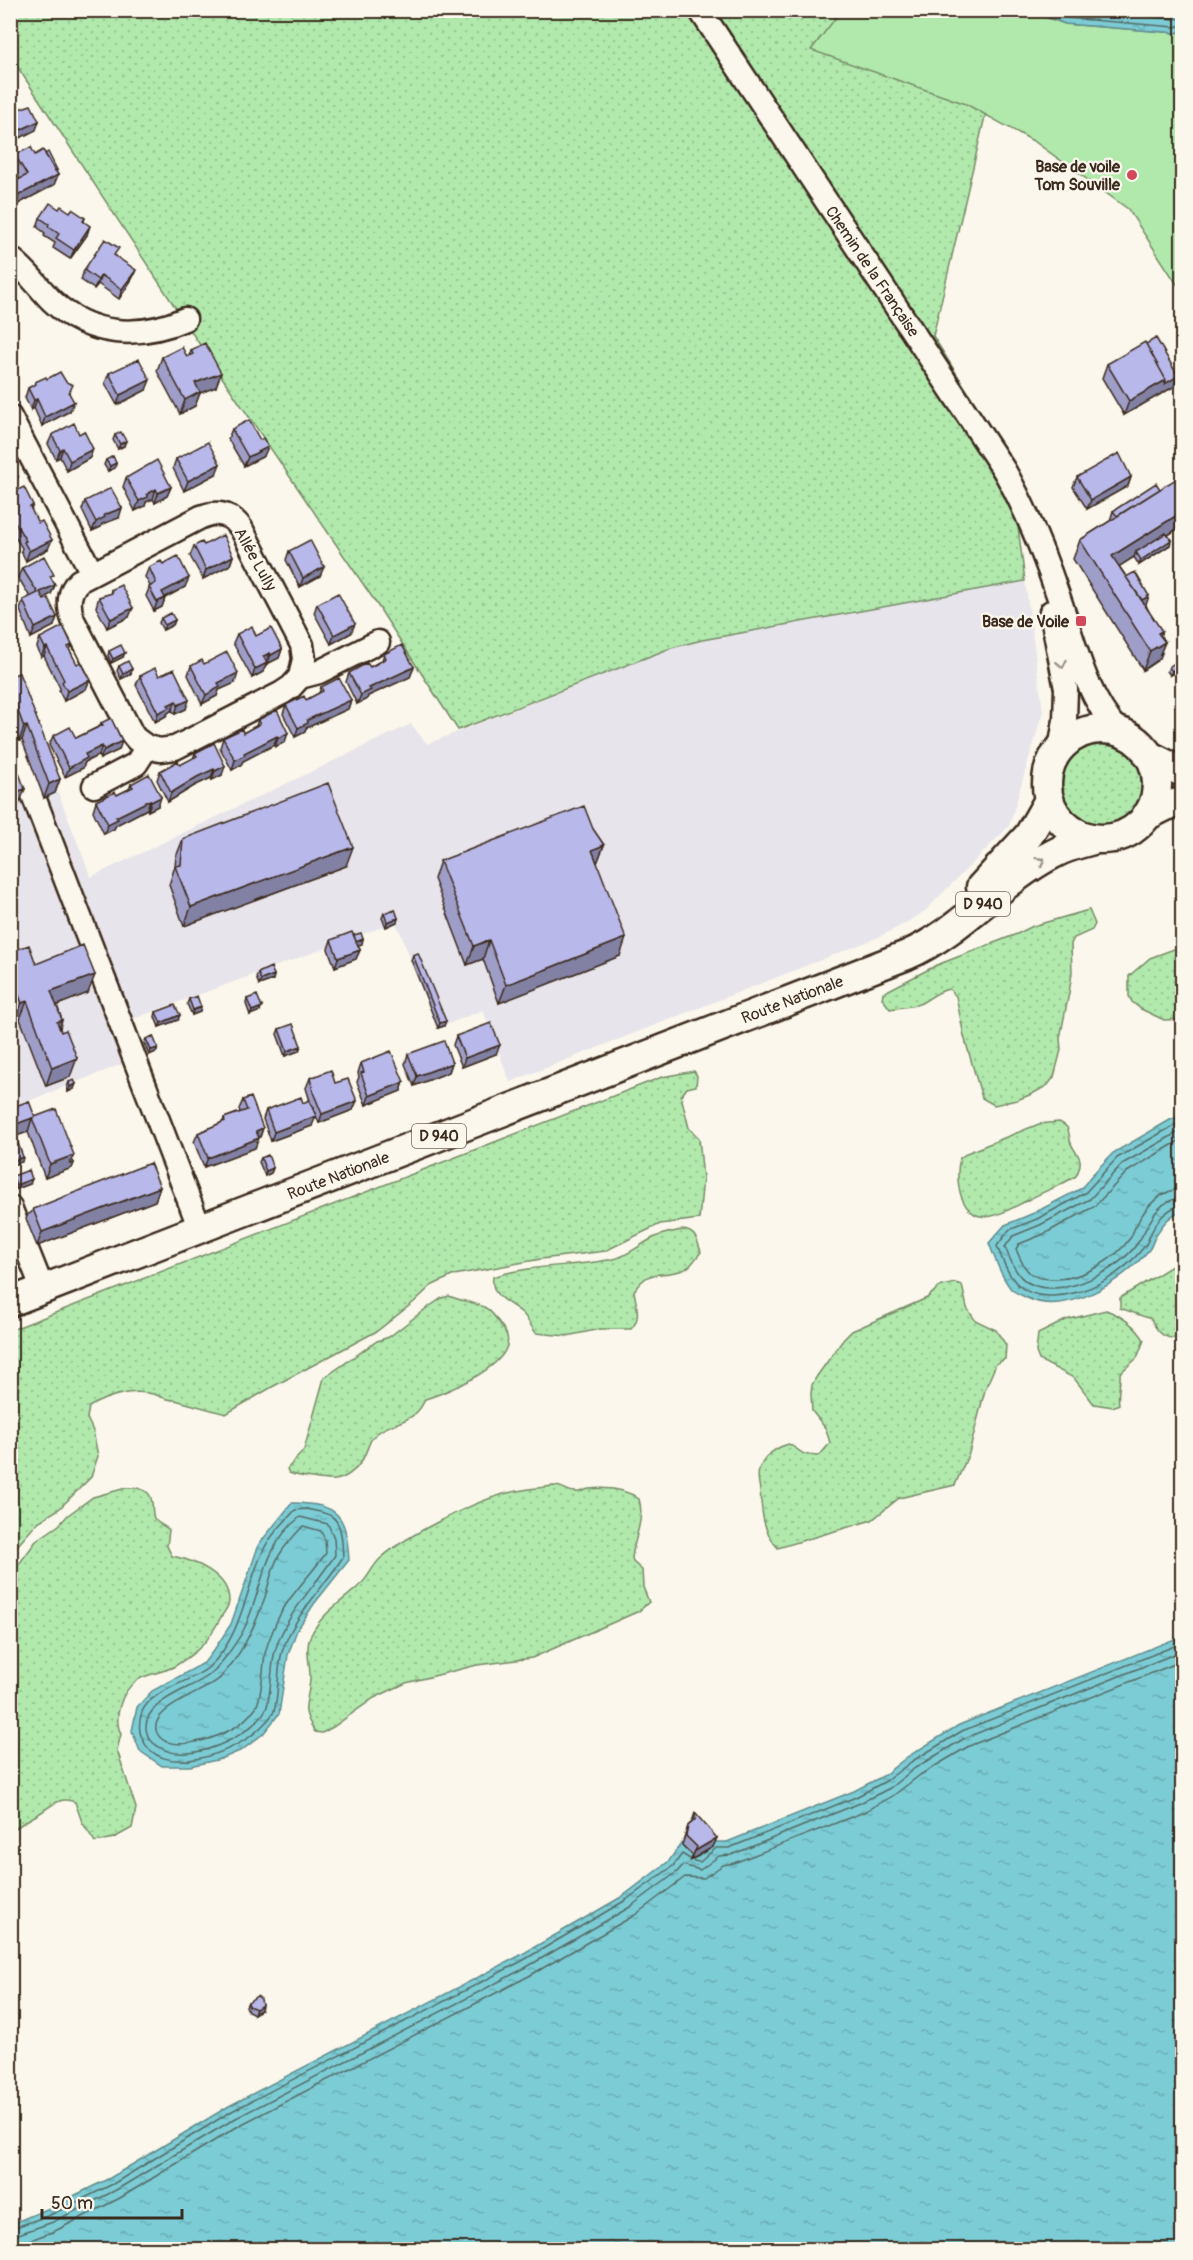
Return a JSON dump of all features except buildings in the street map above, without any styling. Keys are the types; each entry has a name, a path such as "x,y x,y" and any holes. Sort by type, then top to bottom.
{"main road":[{"path":"1105,730 1119,732 1135,741 1148,755 1154,770 1156,786 1153,802 1138,825 1124,834 1108,839 1097,839 1080,834 1057,816 1049,800 1048,776 1052,762 1060,750 1074,737 1087,732 1105,730"},
{"path":"1148,755 1182,771"},
{"name":"D 940","path":"868,969 923,936 976,891 1029,835 1049,800"},
{"path":"1146,816 1158,809 1182,802"},
{"name":"D 940","path":"868,969 896,960 925,946 1030,868 1053,854 1097,839"},
{"name":"Route Nationale","path":"10,1302 868,969"}],"street":[{"name":"Chemin de la Française","path":"700,10 995,456 1019,497 1060,599 1086,680 1103,711 1119,732"},
{"path":"10,258 24,269 60,308 100,328 122,332 142,332 164,328 185,319"},
{"path":"10,417 92,573"},
{"name":"Allée Lully","path":"147,747 132,734 70,613 69,601 73,588 79,581 201,517 217,513 231,517 241,528 299,640 304,659 300,677"},
{"name":"Chemin de la Française","path":"1036,537 1066,689 1065,720 1060,750"},
{"path":"94,786 136,764 147,747 160,750 182,744 282,693 300,677 319,672 378,642"},
{"path":"10,735 200,1228"},
{"path":"10,1208 43,1290"}],"shaded area":[{"path":"1025,581 1043,711 1009,826 925,911 879,937 510,1082 483,1010 438,1028 396,922 114,1026 127,1062 11,1108 10,670 91,877 411,724 427,744 671,648 702,640"}],"green space":[{"path":"10,11 1010,11 933,336 1016,469 1018,527 1025,581 702,640 671,648 458,730 372,597 200,345 11,57"},
{"name":"Base de voile Tom Souville","path":"841,11 1027,11 1065,24 1177,33 1182,30 1182,292 1128,209 1035,142 966,104 811,50"},
{"path":"1103,742 1119,745 1133,754 1142,768 1145,784 1142,800 1133,814 1119,823 1103,826 1087,823 1073,814 1064,800 1061,784 1064,768 1073,754 1087,745"},
{"path":"1089,910 1095,924 1092,930 1074,938 1071,944 1072,973 1060,1038 1061,1050 1054,1077 1048,1085 1032,1094 994,1105 982,1098 964,1036 956,996 949,989 919,1004 890,1009 882,998 883,993 937,965 1033,926"},
{"path":"1182,946 1182,1019 1164,1020 1132,1002 1129,996 1129,976 1150,958"},
{"path":"694,1071 697,1076 696,1086 687,1088 681,1096 689,1128 699,1138 703,1178 699,1219 660,1224 605,1251 541,1259 454,1275 431,1286 377,1331 226,1414 153,1394 136,1392 120,1394 96,1403 89,1407 87,1418 93,1431 98,1456 91,1477 59,1509 38,1522 11,1553 11,1330 662,1077"},
{"path":"1059,1122 1068,1129 1072,1145 1080,1159 1076,1176 996,1215 981,1216 973,1213 966,1206 959,1188 960,1158 969,1152 1039,1124"},
{"path":"682,1230 693,1234 701,1252 684,1270 650,1276 639,1284 634,1291 637,1316 631,1329 600,1329 567,1336 536,1333 524,1315 494,1290 493,1277 523,1270 614,1259 658,1236"},
{"path":"1172,1266 1182,1267 1182,1337 1176,1338 1163,1335 1151,1319 1120,1308 1120,1298"},
{"path":"955,1283 962,1285 967,1308 975,1320 996,1330 1006,1345 1005,1359 996,1364 985,1390 969,1453 955,1485 899,1498 872,1520 778,1548 769,1535 764,1520 759,1470 769,1455 785,1445 789,1444 804,1454 816,1456 820,1455 830,1443 826,1429 812,1411 812,1385 817,1376 852,1331 927,1298 939,1287"},
{"path":"449,1296 480,1305 493,1314 507,1336 507,1347 500,1357 490,1367 462,1384 425,1399 415,1414 408,1419 380,1431 372,1439 359,1465 346,1476 331,1480 289,1473 287,1469 304,1450 324,1378 377,1341 389,1337 442,1298"},
{"path":"1106,1310 1128,1322 1144,1340 1137,1358 1120,1373 1119,1404 1113,1407 1094,1404 1074,1378 1039,1360 1036,1352 1038,1334 1066,1320"},
{"path":"553,1486 577,1492 596,1488 616,1489 639,1499 641,1514 632,1558 642,1570 643,1587 649,1602 639,1611 532,1658 477,1665 406,1683 374,1698 322,1733 315,1732 306,1711 310,1680 308,1646 311,1635 327,1613 362,1583 381,1558 425,1529 462,1510 498,1496"},
{"path":"126,1488 139,1489 149,1495 154,1518 169,1530 167,1546 172,1556 199,1565 217,1576 227,1591 228,1605 212,1633 197,1650 175,1666 136,1681 123,1698 118,1713 121,1734 117,1750 136,1808 132,1828 114,1838 95,1842 82,1822 75,1802 65,1800 53,1804 11,1832 11,1580 16,1568 36,1541 59,1525 68,1515 93,1497"}],"water":[{"path":"1034,11 1182,11 1182,30 1177,33 1065,24"},
{"path":"1182,1115 1182,1210 1164,1224 1149,1249 1137,1262 1124,1274 1093,1293 1059,1303 1043,1303 1027,1298 1011,1289 1001,1273 989,1243 1005,1225 1082,1188 1113,1153"},
{"path":"292,1503 321,1506 337,1515 346,1532 349,1560 314,1604 297,1630 288,1655 279,1714 263,1734 242,1750 221,1759 190,1766 162,1766 140,1751 132,1731 137,1707 152,1691 204,1663 231,1624 259,1544"},
{"path":"1182,1636 1182,2249 11,2250 11,2224 110,2178 229,2106 519,1956 623,1896 669,1861 681,1843 698,1857 714,1842 727,1842 854,1791 883,1776 907,1757 959,1725"}],"place":[{"name":"Base de voile Tom Souville","path":"1132,175"},
{"name":"Base de Voile","path":"1081,621"}]}
